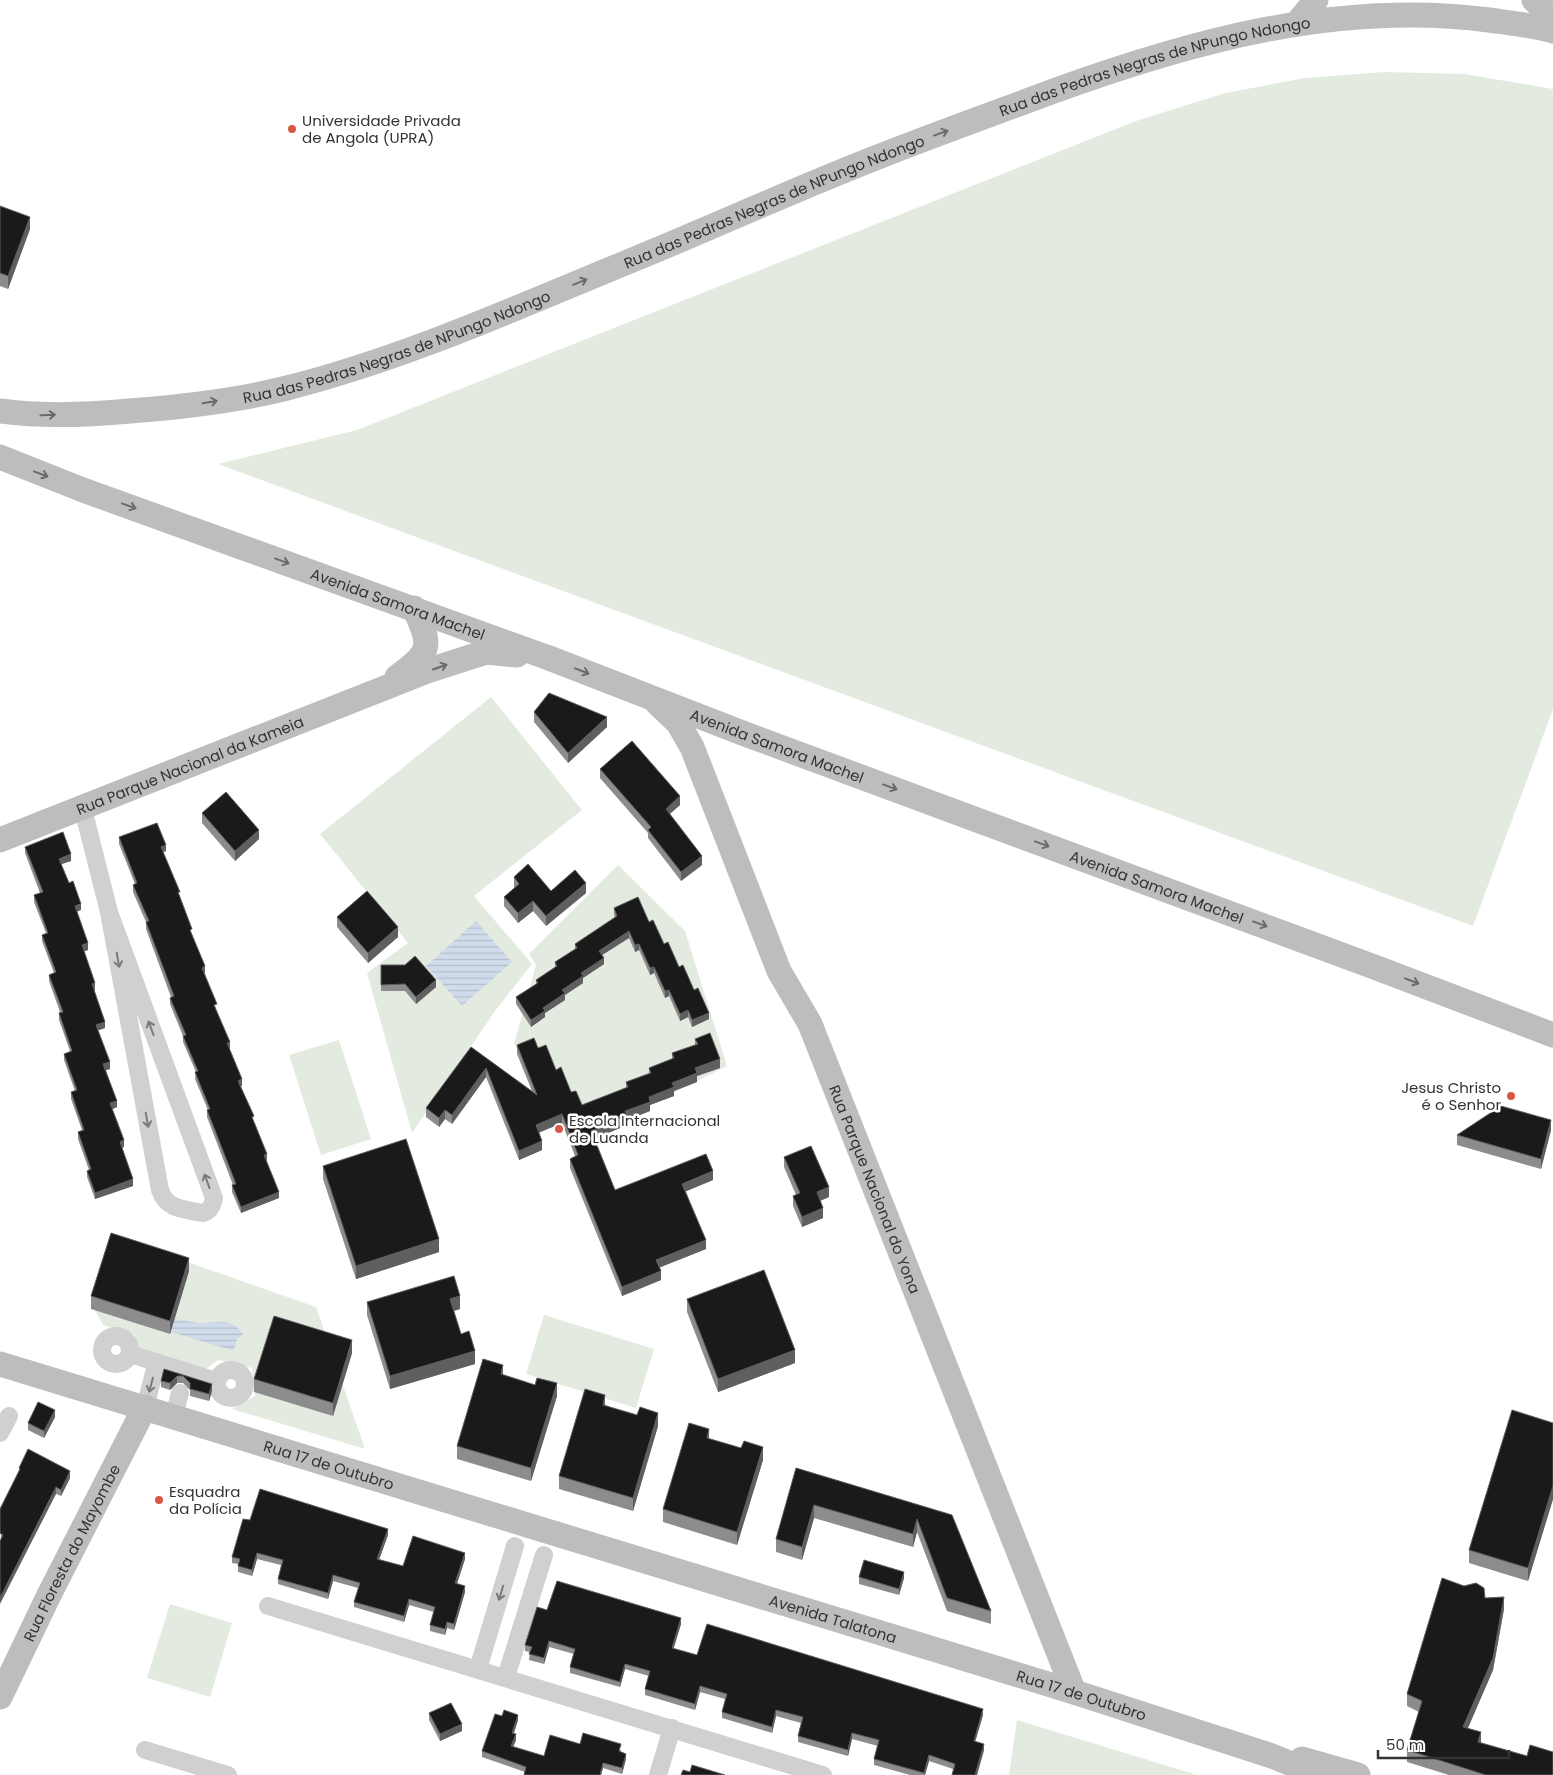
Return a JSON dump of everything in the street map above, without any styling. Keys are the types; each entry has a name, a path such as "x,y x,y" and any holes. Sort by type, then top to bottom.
{"street":[{"path":"1298,22 1316,0"},
{"path":"1534,0 1553,18"},
{"name":"Rua das Pedras Negras de NPungo Ndongo","path":"0,411 32,415 104,413 199,404 280,390 368,365 535,300 882,155 1106,72 1212,40 1298,22 1418,13 1471,17 1536,26 1553,31"},
{"name":"Avenida Samora Machel","path":"0,457 83,490 549,658 745,734 1553,1035"},
{"name":"Rua Parque Nacional da Kameia","path":"378,690 408,669 425,650 427,641 424,628 414,608"},
{"name":"Rua Parque Nacional da Kameia","path":"0,840 83,809 378,690 486,652 549,658"},
{"name":"Rua Parque Nacional do Yona","path":"644,694 661,706 678,723 692,746 699,769 779,971 813,1033 1042,1614"},
{"name":"Rua Parque Nacional do Yona","path":"699,769 698,755 705,739 724,733 745,734"},
{"path":"83,809 109,912 163,1198 171,1206 203,1212 208,1211 212,1206 214,1198 109,912"},
{"path":"130,1354 157,1362 180,1390 217,1381"},
{"path":"145,1408 157,1362"},
{"name":"Rua 17 de Outubro","path":"0,1364 145,1408 180,1390 657,1565"},
{"name":"Rua Floresta do Mayombe","path":"0,1697 49,1595 145,1408"},
{"path":"0,1433 9,1416"},
{"path":"478,1669 515,1546"},
{"path":"506,1677 544,1555"},
{"name":"Avenida Talatona","path":"657,1565 1008,1673"},
{"path":"268,1606 824,1775"},
{"path":"1008,1673 1031,1669 1042,1664 1050,1656 1042,1614"},
{"path":"1042,1614 1074,1692"},
{"path":"1042,1614 1062,1648 1083,1675 1112,1695 1156,1718 1272,1756 1319,1775"},
{"name":"Rua 17 de Outubro","path":"1008,1673 1156,1718"},
{"path":"658,1775 672,1728"},
{"path":"145,1750 228,1775"},
{"path":"1272,1756 1297,1757 1358,1775"}],"shaded area":[{"path":"1385,72 1465,74 1553,89 1553,709 1473,926 218,464 357,430 1136,121 1225,93 1305,78"},
{"path":"491,697 582,810 474,896 532,964 495,1011 412,1133 367,973 408,943 320,834"},
{"path":"618,865 685,931 727,1066 576,1141 514,1044 536,965 529,954"},
{"path":"339,1040 371,1139 321,1155 289,1055"},
{"path":"116,1237 316,1307 365,1449 232,1409 255,1396 252,1368 218,1360 204,1370 139,1350 134,1334 103,1325 93,1307"},
{"path":"544,1315 654,1349 636,1408 526,1374"},
{"path":"170,1604 232,1623 210,1697 147,1678"},
{"path":"1017,1720 1197,1775 1009,1775"}],"water":[{"path":"476,921 512,962 462,1006 426,966"},
{"path":"174,1319 198,1323 228,1323 238,1328 243,1334 237,1339 234,1351 171,1332"}],"building":[{"path":"0,206 30,217 8,276 0,273"},
{"path":"549,693 607,717 568,753 534,712"},
{"path":"632,741 680,796 666,809 702,856 681,872 648,830 651,827 600,769"},
{"path":"226,792 259,830 235,851 202,813"},
{"path":"157,823 166,845 161,847 180,892 178,892 192,929 190,930 205,966 202,968 217,1004 214,1005 230,1042 227,1043 242,1079 238,1081 254,1116 252,1117 267,1154 264,1155 279,1192 241,1207 232,1185 236,1184 207,1110 210,1109 195,1072 198,1071 183,1036 186,1035 170,998 174,996 146,922 149,921 133,885 137,883 119,837"},
{"path":"63,832 71,854 59,859 69,883 73,881 81,904 75,906 88,943 82,945 95,983 92,984 105,1022 96,1025 110,1062 103,1064 117,1101 110,1103 124,1140 120,1142 133,1179 95,1193 87,1171 91,1169 78,1132 84,1130 71,1092 77,1090 64,1054 72,1051 59,1013 63,1012 49,975 56,972 42,935 48,933 34,895 43,892 25,847"},
{"path":"528,864 551,891 575,870 586,883 546,916 533,901 518,913 504,897 519,884 514,877"},
{"path":"367,891 398,927 368,953 337,917"},
{"path":"638,897 649,922 653,920 664,944 668,942 679,967 683,965 694,990 698,988 709,1013 692,1020 688,1010 680,1014 669,990 665,991 654,967 650,968 639,944 635,945 629,931 599,951 604,958 581,973 583,976 562,990 565,993 543,1008 545,1011 531,1020 516,997 538,983 536,980 557,966 555,962 577,948 575,944 617,916 614,908"},
{"path":"415,956 436,980 416,997 405,984 381,985 381,965 405,965"},
{"path":"710,1033 720,1059 695,1068 697,1073 672,1083 674,1087 649,1097 650,1102 625,1111 627,1116 591,1131 615,1190 706,1154 713,1171 682,1184 706,1240 656,1260 661,1271 622,1287 570,1159 578,1155 562,1114 536,1125 542,1141 519,1151 486,1068 452,1115 445,1110 439,1118 426,1108 471,1047 537,1095 517,1045 534,1038 538,1048 546,1045 556,1070 561,1067 571,1092 576,1091 582,1105 628,1087 626,1082 651,1073 649,1068 674,1058 672,1053 698,1044 695,1039"},
{"path":"1501,1106 1551,1120 1541,1159 1457,1135"},
{"path":"406,1139 439,1239 356,1266 323,1166"},
{"path":"811,1146 829,1187 817,1192 823,1208 802,1217 793,1196 800,1193 784,1157"},
{"path":"111,1233 189,1258 170,1321 91,1296"},
{"path":"764,1270 795,1350 718,1379 687,1299"},
{"path":"454,1276 460,1296 450,1299 461,1334 469,1331 475,1351 390,1376 367,1302"},
{"path":"274,1316 352,1340 333,1403 254,1379"},
{"path":"483,1359 503,1365 501,1374 535,1385 537,1378 557,1383 531,1468 457,1446"},
{"path":"164,1369 212,1384 209,1394 190,1389 190,1383 183,1376 177,1376 170,1383 161,1381"},
{"path":"585,1389 605,1395 603,1405 637,1415 640,1407 658,1413 633,1498 559,1476"},
{"path":"38,1402 55,1410 44,1431 28,1423"},
{"path":"1512,1410 1553,1423 1553,1486 1528,1568 1469,1550"},
{"path":"689,1423 709,1429 707,1438 741,1448 744,1441 763,1447 737,1532 663,1509"},
{"path":"28,1449 70,1471 61,1490 56,1487 0,1598 0,1541 3,1535 0,1533 0,1509"},
{"path":"796,1468 952,1515 991,1611 947,1598 917,1519 913,1534 814,1505 802,1547 776,1539"},
{"path":"260,1489 388,1529 377,1559 403,1566 413,1536 465,1553 455,1583 465,1586 454,1624 447,1622 445,1629 430,1625 435,1607 409,1599 404,1616 354,1602 360,1583 333,1575 328,1593 278,1579 283,1560 257,1553 252,1570 238,1566 240,1559 232,1557 243,1519 250,1520"},
{"path":"864,1560 904,1572 899,1589 859,1577"},
{"path":"1442,1578 1464,1586 1476,1583 1484,1588 1485,1598 1504,1597 1493,1658 1463,1727 1481,1732 1478,1742 1527,1756 1530,1745 1553,1752 1553,1775 1486,1775 1407,1750 1422,1701 1407,1694"},
{"path":"557,1581 681,1618 672,1648 697,1655 707,1624 983,1709 974,1741 984,1744 975,1775 952,1775 955,1764 929,1755 924,1773 874,1759 879,1740 852,1733 848,1750 798,1736 803,1717 776,1710 772,1727 722,1712 727,1694 700,1686 695,1704 645,1689 650,1671 625,1664 620,1682 570,1667 575,1649 549,1641 544,1658 529,1654 532,1647 525,1645 537,1607 547,1610"},
{"path":"451,1703 462,1724 440,1734 429,1713"},
{"path":"504,1710 518,1715 512,1733 516,1734 511,1746 544,1756 550,1735 580,1744 583,1733 621,1744 619,1751 626,1754 622,1768 603,1763 600,1775 524,1775 526,1767 482,1751 495,1714 502,1716"},
{"path":"692,1765 725,1775 681,1775 683,1770 690,1772"}],"place":[{"name":"Universidade Privada de Angola (UPRA)","path":"292,129"},
{"name":"Jesus Christo é o Senhor","path":"1511,1096"},
{"name":"Escola Internacional de Luanda","path":"559,1129"},
{"name":"Esquadra da Polícia","path":"159,1500"}]}
